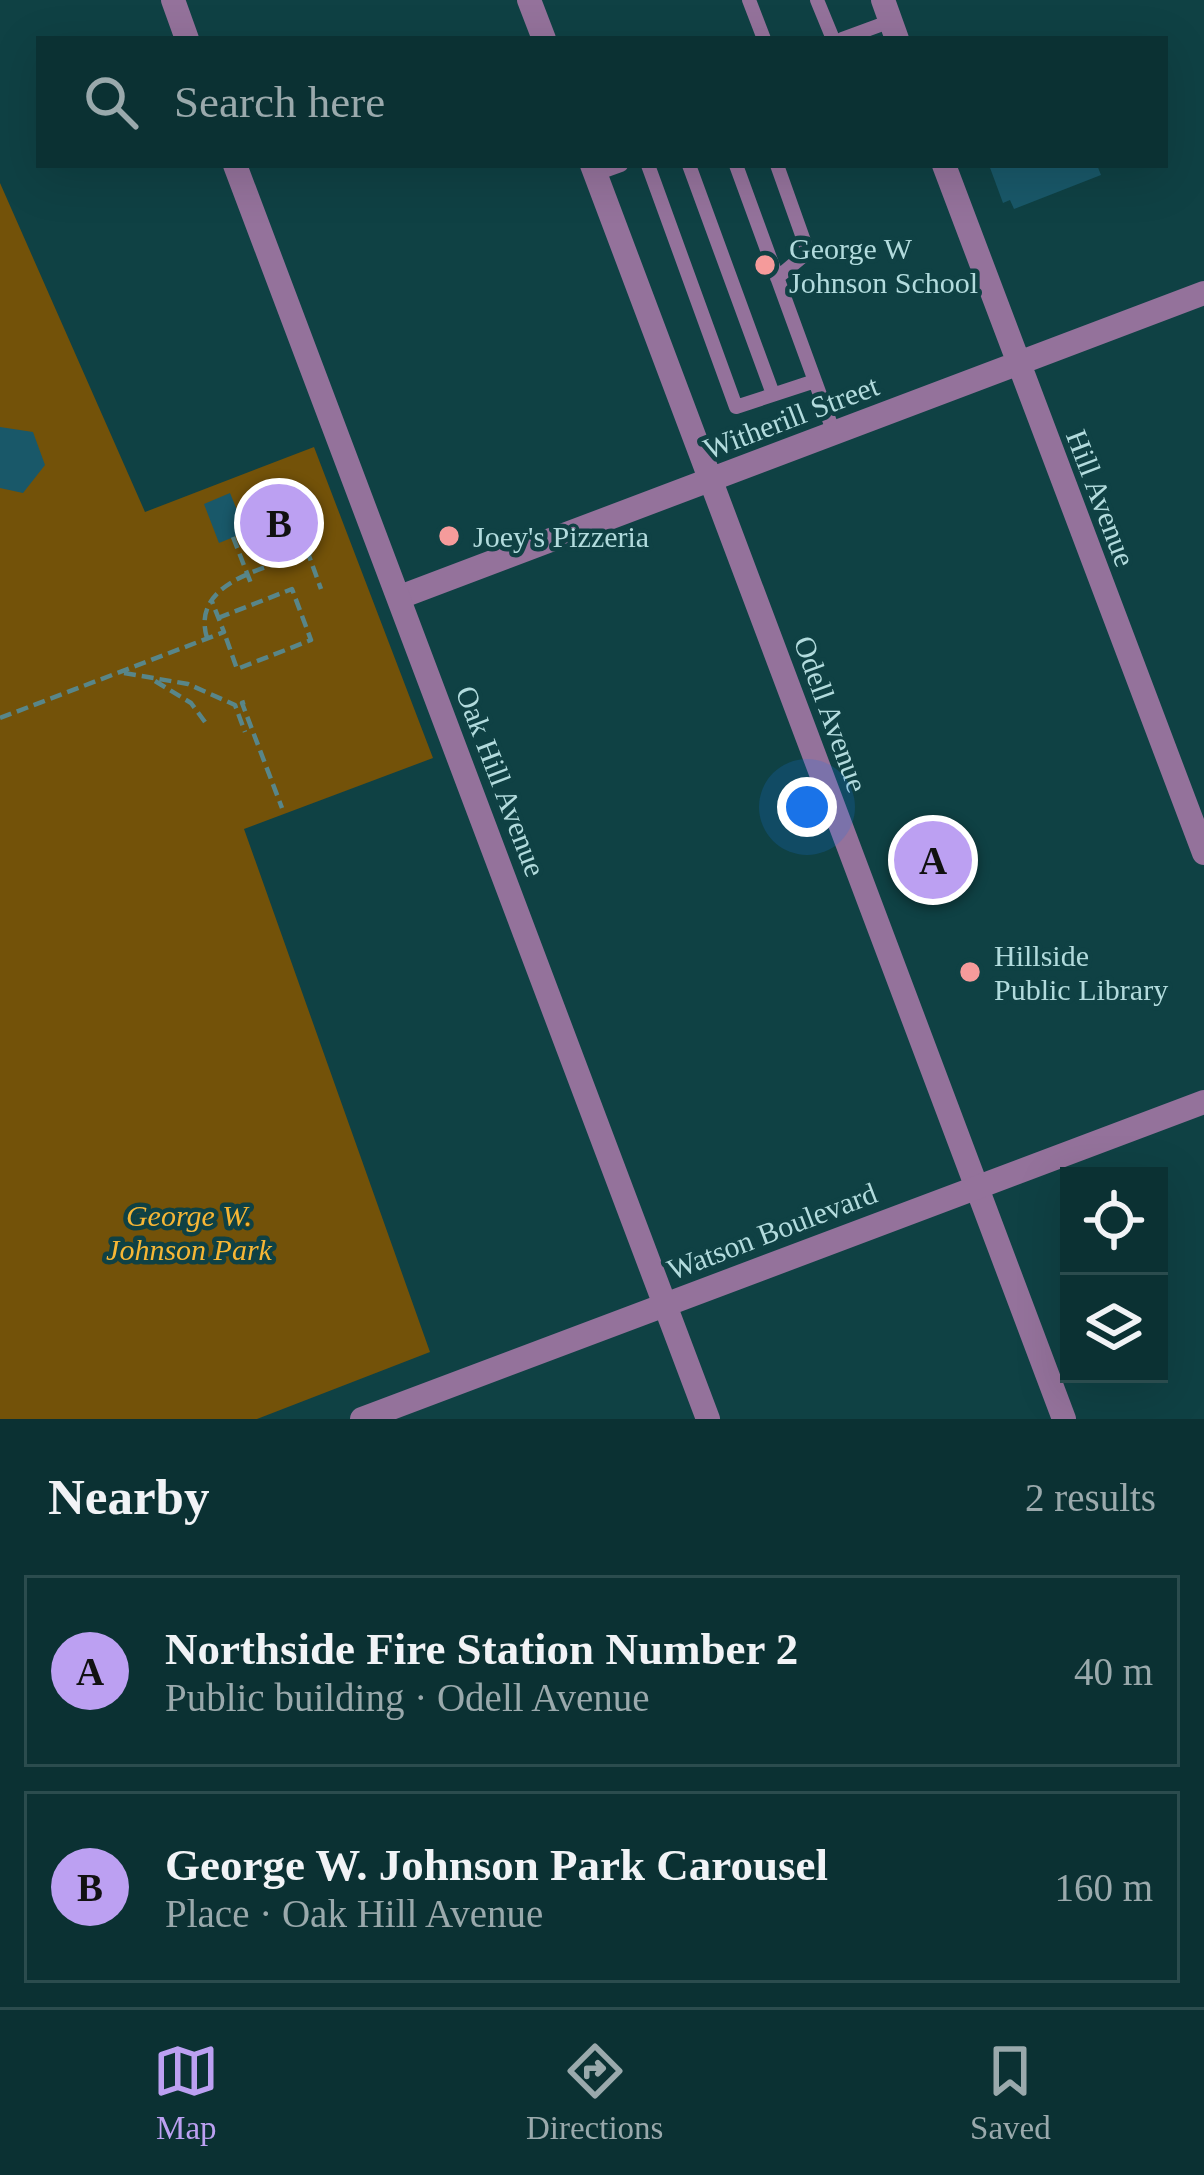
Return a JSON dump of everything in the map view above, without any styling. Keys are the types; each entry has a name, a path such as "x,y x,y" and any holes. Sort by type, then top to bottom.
{"street":[{"path":"173,0 186,36"},
{"path":"530,0 543,36"},
{"name":"Oak Hill Avenue","path":"236,168 708,1419"},
{"name":"Hill Avenue","path":"945,168 1204,853"},
{"name":"Odell Avenue","path":"594,169 1064,1419"},
{"name":"Witherill Street","path":"400,597 1204,293"},
{"name":"Watson Boulevard","path":"362,1419 1204,1102"}],"lane":[{"path":"749,0 763,36"},
{"path":"817,0 832,36"},
{"path":"850,36 890,20"},
{"path":"649,168 736,406 814,380"},
{"path":"690,168 773,394"},
{"path":"737,168 834,433"},
{"path":"777,278 808,252 778,168"}],"path":[{"path":"233,537 252,586"},
{"path":"207,639 203,618 211,599 248,575 310,553 321,589"},
{"path":"211,599 218,618 224,632 237,669 311,640 292,590 218,618"},
{"path":"0,718 224,632"},
{"path":"119,672 188,684 241,704"},
{"path":"151,678 190,704 205,722"},
{"path":"238,693 282,808"},
{"path":"241,704 245,732"}],"green space":[{"name":"George W. Johnson Park","path":"0,183 145,512 314,447 433,758 244,829 430,1352 257,1419 0,1419"}],"building":[{"path":"990,168 1098,168 1101,175 1014,209 1010,200 1003,203"},
{"path":"0,427 33,432 45,465 23,493 0,488"},
{"path":"230,493 246,532 219,543 204,504"}],"place":[{"name":"George W Johnson School","path":"765,265"},
{"name":"George W. Johnson Park Carousel","path":"279,523"},
{"name":"Joey's Pizzeria","path":"449,536"},
{"name":"Northside Fire Station Number 2","path":"933,860"},
{"name":"Hillside Public Library","path":"970,972"}]}
